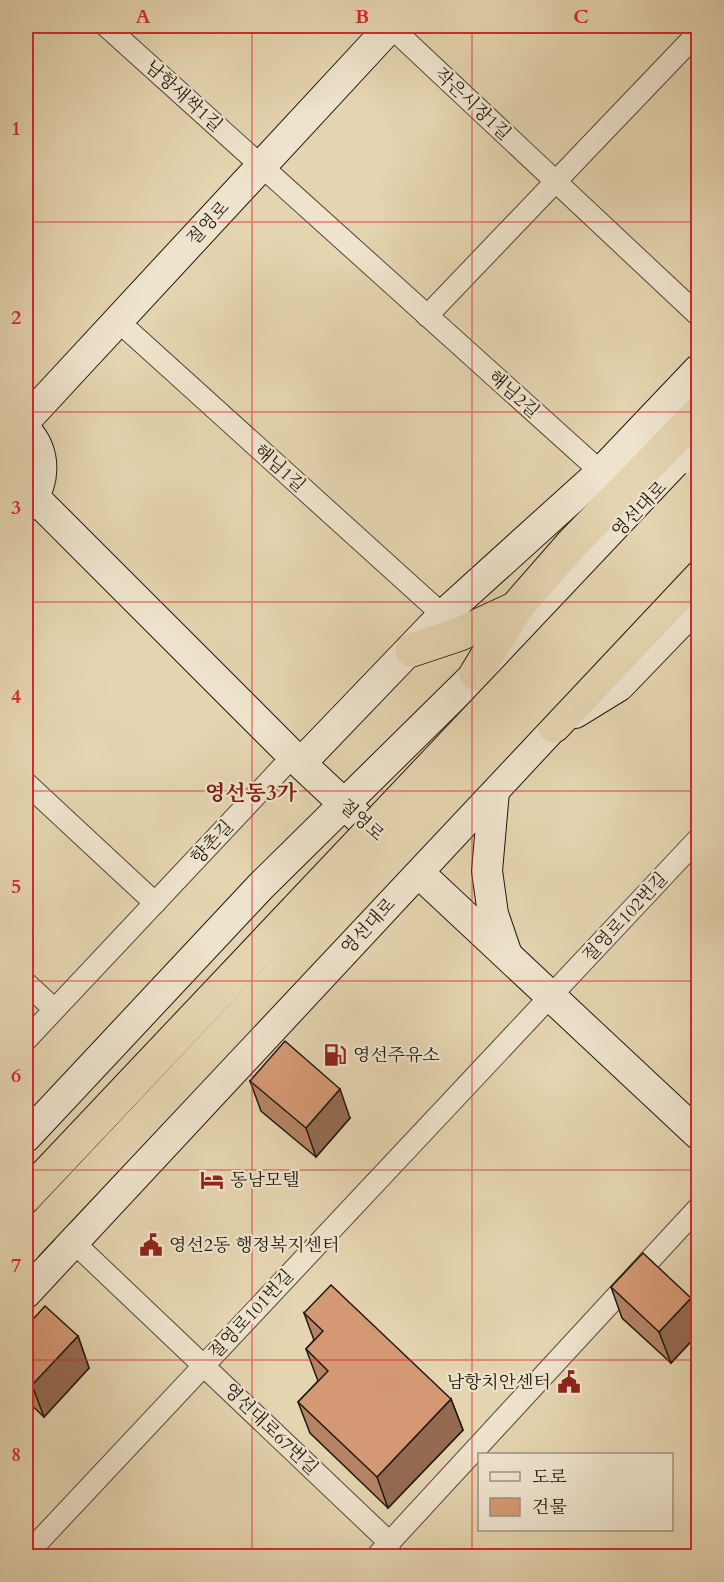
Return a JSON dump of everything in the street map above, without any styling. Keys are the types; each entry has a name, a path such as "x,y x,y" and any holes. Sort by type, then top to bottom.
{"highway":[{"path":"476,674 516,608 571,545 699,414"},
{"path":"26,1196 699,485"},
{"path":"26,1245 699,530"},
{"path":"554,726 699,574"},
{"path":"412,650 460,634 516,608"}],"main road":[{"name":"절영로","path":"26,420 391,26"},
{"path":"297,760 412,650 443,615 601,472 699,370"},
{"path":"26,429 35,439 42,458 42,478 30,502"},
{"name":"영선대로","path":"26,1137 261,886 476,674 699,448"},
{"name":"절영로","path":"30,502 297,760 699,1134"},
{"name":"영선대로","path":"26,1293 554,726 592,660 699,549"},
{"path":"554,726 619,686 699,604"},
{"path":"494,791 487,871 493,914 508,957"}],"street":[{"name":"남항새싹1길","path":"106,26 261,166"},
{"name":"작은시장1길","path":"391,26 699,315"},
{"path":"427,316 689,37"},
{"name":"해님2길","path":"261,166 601,472"},
{"name":"해님1길","path":"118,321 443,615"},
{"name":"향촌길","path":"26,1040 155,903 297,760"},
{"path":"26,783 155,903"},
{"name":"절영로102번길","path":"551,995 699,839"},
{"path":"26,983 54,1009"},
{"name":"절영로101번길","path":"26,1555 551,995"},
{"name":"영선대로67번길","path":"26,1196 203,1364 384,1550"},
{"path":"384,1550 699,1208"}],"building":[{"path":"285,1041 340,1089 306,1128 250,1081"},
{"path":"643,1253 691,1298 659,1332 611,1287"},
{"path":"331,1285 451,1399 377,1477 298,1402 328,1371 306,1349 323,1331 304,1313"},
{"path":"45,1306 78,1336 32,1385 26,1378 26,1327"}],"place":[{"name":"영선주유소","path":"335,1055"},
{"name":"동남모텔","path":"212,1180"},
{"name":"영선2동 행정복지센터","path":"151,1245"},
{"name":"남항치안센터","path":"569,1382"}],"district":[{"name":"영선동3가","path":"251,793"}]}
